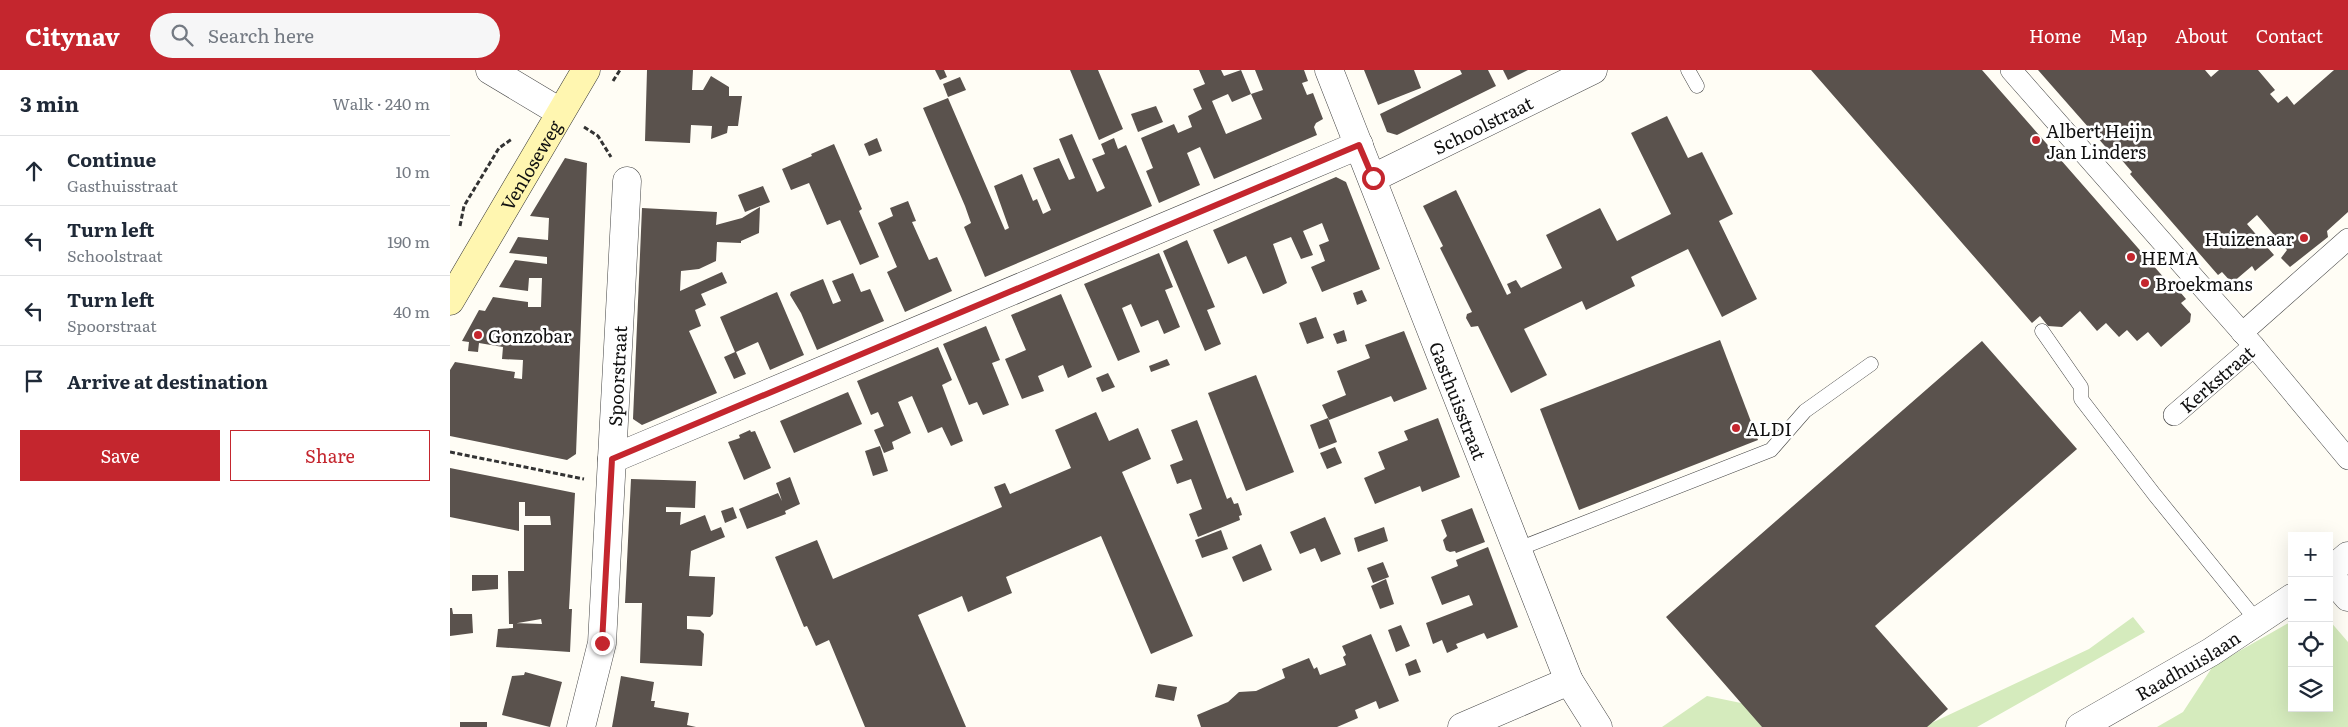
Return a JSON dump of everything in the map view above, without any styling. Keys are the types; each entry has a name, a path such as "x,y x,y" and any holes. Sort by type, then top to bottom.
{"main road":[{"name":"Venloseweg","path":"450,301 586,70"}],"street":[{"path":"490,70 560,112"},
{"name":"Gasthuisstraat","path":"1329,70 1569,681 1598,727"},
{"name":"Schoolstraat","path":"1373,178 1593,70"},
{"name":"Kerkstraat","path":"2011,70 2248,339 2174,415"},
{"path":"612,472 1359,145"},
{"name":"Spoorstraat","path":"581,727 602,643 627,181"},
{"path":"2348,239 2248,339 2348,460"},
{"path":"2333,569 2348,556"},
{"path":"2332,577 2348,597"},
{"name":"Raadhuislaan","path":"2080,727 2212,652 2288,601"},
{"path":"1462,727 1569,681"}],"lane":[{"path":"1688,70 1697,86"},
{"path":"2042,331 2081,387 2081,399 2154,494 2257,621"},
{"path":"1518,549 1771,450 1805,411 1871,364"}],"path":[{"path":"560,112 598,136 627,181"},
{"path":"450,452 612,472"}],"green space":[{"path":"2133,617 2145,632 1977,727 1923,727 2089,649"},
{"path":"2288,623 2288,712 2333,712 2333,625 2348,642 2348,727 2157,727 2183,712 2213,666"},
{"path":"1707,696 1857,727 1662,727"}],"building":[{"path":"647,70 693,70 692,90 703,90 711,76 729,87 729,96 742,96 738,126 728,126 727,133 711,139 712,126 691,125 690,143 645,141"},
{"path":"935,70 944,70 947,77 940,80"},
{"path":"1070,70 1098,70 1123,129 1099,140"},
{"path":"1199,70 1221,70 1224,76 1241,70 1251,94 1263,90 1255,70 1304,70 1308,81 1302,83 1307,95 1313,93 1323,119 1316,123 1314,127 1317,135 1214,179 1200,147 1187,153 1200,185 1159,203 1146,171 1153,168 1141,138 1174,124 1178,133 1192,127 1188,116 1202,109 1193,89 1205,84","holes":["1228,94 1232,102 1251,94 1262,119 1226,134 1212,101"]},
{"path":"1364,70 1414,70 1421,88 1378,105"},
{"path":"1460,70 1488,70 1496,86 1397,135 1387,132 1380,114 1462,74"},
{"path":"1503,70 1528,70 1508,80"},
{"path":"1811,70 1982,70 2173,288 2175,286 2186,299 2181,303 2191,314 2190,322 2161,347 2148,332 2137,341 2127,330 2119,337 2106,323 2097,331 2080,311 2062,327 2048,326 2040,316 2032,323"},
{"path":"2038,70 2205,70 2211,77 2219,70 2258,70 2275,90 2270,94 2278,103 2287,96 2294,105 2334,70 2348,70 2348,212 2327,231 2328,237 2290,267 2281,258 2287,250 2257,215 2247,224 2274,255 2255,271 2252,266 2232,283 2222,272 2218,275 2130,174 2132,172 2120,158 2118,161"},
{"path":"960,77 966,90 948,97 943,84"},
{"path":"948,98 1005,230 1009,228 994,186 1022,174 1033,201 1037,199 1043,214 1051,210 1033,168 1059,158 1069,180 1075,178 1059,139 1072,134 1097,192 1105,188 1092,159 1105,154 1101,144 1114,138 1118,149 1126,145 1152,206 985,277 964,227 971,223 965,206 923,108"},
{"path":"1156,106 1163,122 1138,132 1131,114"},
{"path":"1667,116 1688,158 1702,152 1733,214 1719,221 1757,299 1722,317 1688,249 1631,277 1635,286 1586,310 1582,301 1524,329 1547,375 1511,393 1478,326 1471,327 1466,318 1467,314 1472,312 1440,248 1443,246 1423,206 1456,190 1507,295 1511,293 1507,284 1516,280 1521,288 1562,268 1546,235 1600,208 1617,241 1671,214 1631,133"},
{"path":"877,138 882,151 869,156 864,144"},
{"path":"834,144 862,209 859,211 879,257 860,265 840,220 827,225 809,183 791,190 782,169"},
{"path":"565,158 587,163 576,454 567,460 450,436 450,370 455,362 515,372 514,378 522,379 523,360 502,359 503,347 479,343 478,352 468,351 469,342 462,341 479,310 485,311 493,297 528,302 528,307 541,307 542,278 529,278 528,291 499,287 515,260 547,264 547,257 509,253 518,237 548,240 549,218 530,216"},
{"path":"1336,177 1346,182 1380,269 1322,292 1311,267 1325,261 1319,245 1329,241 1322,223 1303,231 1313,255 1301,259 1291,237 1273,244 1287,283 1278,288 1263,294 1246,256 1228,264 1213,230"},
{"path":"763,186 770,202 745,212 738,195"},
{"path":"908,201 916,221 912,222 929,260 937,257 952,291 905,312 887,272 897,267 878,223 893,216 890,208"},
{"path":"760,207 759,233 741,241 741,243 717,242 716,261 699,269 681,271 680,291 722,272 727,283 701,294 706,305 695,310 701,326 689,331 717,393 642,425 633,419 642,208 717,212 716,225 742,218"},
{"path":"1187,240 1215,307 1207,310 1221,344 1205,351 1163,251"},
{"path":"1159,253 1173,287 1165,290 1180,327 1164,334 1158,320 1141,327 1131,304 1122,308 1140,352 1118,361 1084,284"},
{"path":"853,273 861,292 870,289 884,321 817,350 801,313 790,295 791,292 823,279 833,304 841,301 832,281"},
{"path":"1362,290 1367,301 1357,305 1353,293"},
{"path":"777,292 804,355 770,370 758,342 736,352 746,374 734,379 724,357 735,352 720,317"},
{"path":"1061,294 1092,367 1068,378 1063,365 1038,376 1044,391 1022,399 1005,359 1026,350 1011,315"},
{"path":"1316,317 1324,338 1307,344 1299,323"},
{"path":"986,326 1000,360 992,363 1009,405 983,415 977,402 969,405 943,344"},
{"path":"1344,330 1347,341 1337,344 1333,334"},
{"path":"1404,331 1427,389 1394,402 1391,396 1329,420 1322,405 1346,395 1337,371 1370,358 1365,345"},
{"path":"1720,340 1758,440 1579,510 1540,409"},
{"path":"1982,341 2077,449 1875,626 1948,709 1927,727 1762,727 1666,617"},
{"path":"938,347 952,380 942,385 963,441 951,446 942,427 928,433 912,396 898,402 911,433 892,442 894,449 884,453 874,430 884,426 878,412 871,415 857,381"},
{"path":"1167,359 1170,365 1151,372 1149,366"},
{"path":"1108,373 1115,387 1102,392 1096,378"},
{"path":"1256,375 1294,472 1246,491 1208,393"},
{"path":"848,392 862,424 794,453 780,421"},
{"path":"1096,412 1109,441 1138,428 1151,459 1122,472 1193,636 1151,654 1101,536 1006,577 1012,593 968,612 962,596 918,615 966,727 865,727 829,640 816,646 807,626 804,627 775,557 817,540 833,579 1002,507 994,487 1005,483 1010,494 1071,468 1055,430"},
{"path":"1328,418 1337,442 1319,449 1310,425"},
{"path":"1438,418 1460,477 1422,492 1420,486 1375,504 1364,478 1385,469 1378,452 1408,440 1404,431"},
{"path":"1197,420 1227,499 1231,497 1234,504 1238,503 1242,515 1239,516 1240,520 1198,537 1189,514 1202,509 1191,479 1177,484 1170,465 1183,460 1171,430"},
{"path":"750,430 751,432 755,431 771,468 744,480 728,442 740,438 739,435"},
{"path":"880,446 888,471 873,476 865,451"},
{"path":"1335,447 1342,463 1327,469 1320,453"},
{"path":"450,468 575,493 569,609 572,609 570,652 496,647 498,629 513,628 513,624 509,624 508,571 524,571 524,525 551,525 550,516 525,516 525,502 519,502 519,531 450,517","holes":["541,619 542,624 517,623"]},
{"path":"790,477 800,504 785,511 786,514 747,529 739,509 778,493 782,501 776,483"},
{"path":"631,479 696,481 695,508 666,507 666,512 681,512 680,525 705,515 711,531 721,527 725,537 691,551 689,576 715,577 713,614 710,617 687,616 687,629 700,630 704,634 702,666 640,663 642,603 625,603"},
{"path":"733,507 737,518 725,523 721,511"},
{"path":"1472,508 1485,542 1456,553 1455,551 1450,552 1446,550 1443,540 1447,536 1441,520"},
{"path":"1325,517 1341,554 1321,562 1315,548 1300,554 1290,532"},
{"path":"1384,527 1388,541 1358,552 1354,538"},
{"path":"1221,530 1228,549 1202,558 1195,540"},
{"path":"1261,544 1272,570 1243,582 1232,557"},
{"path":"1488,547 1518,627 1487,639 1484,633 1456,644 1458,648 1447,653 1442,640 1433,644 1426,623 1473,605 1469,595 1442,605 1431,577 1458,566 1456,560"},
{"path":"1383,562 1389,577 1373,583 1367,568"},
{"path":"472,575 498,575 498,589 472,591"},
{"path":"1386,579 1394,604 1380,609 1371,586"},
{"path":"450,608 452,608 453,614 472,614 473,633 450,636"},
{"path":"1401,625 1410,646 1396,652 1388,630"},
{"path":"1371,634 1399,701 1379,709 1376,701 1355,710 1358,718 1337,727 1201,727 1197,715 1228,702 1239,692 1256,691 1285,678 1282,669 1309,658 1314,669 1317,667 1320,675 1346,665 1343,657 1346,655 1342,646"},
{"path":"1416,659 1421,672 1409,676 1405,664"},
{"path":"525,672 562,682 550,727 502,715 512,676 524,675"},
{"path":"621,676 654,682 651,701 655,701 654,707 689,713 687,725 696,727 612,727"},
{"path":"1158,684 1177,687 1174,701 1155,697"},
{"path":"460,722 487,722 487,727 460,727"}],"place":[{"name":"Albert Heijn Jan Linders","path":"2036,140"},
{"name":"Huizenaar","path":"2304,238"},
{"name":"HEMA","path":"2131,257"},
{"name":"Broekmans","path":"2145,283"},
{"name":"Gonzobar","path":"478,335"},
{"name":"ALDI","path":"1736,428"}],"route":[{"path":"602,643 612,459 1359,145 1373,178"}]}
